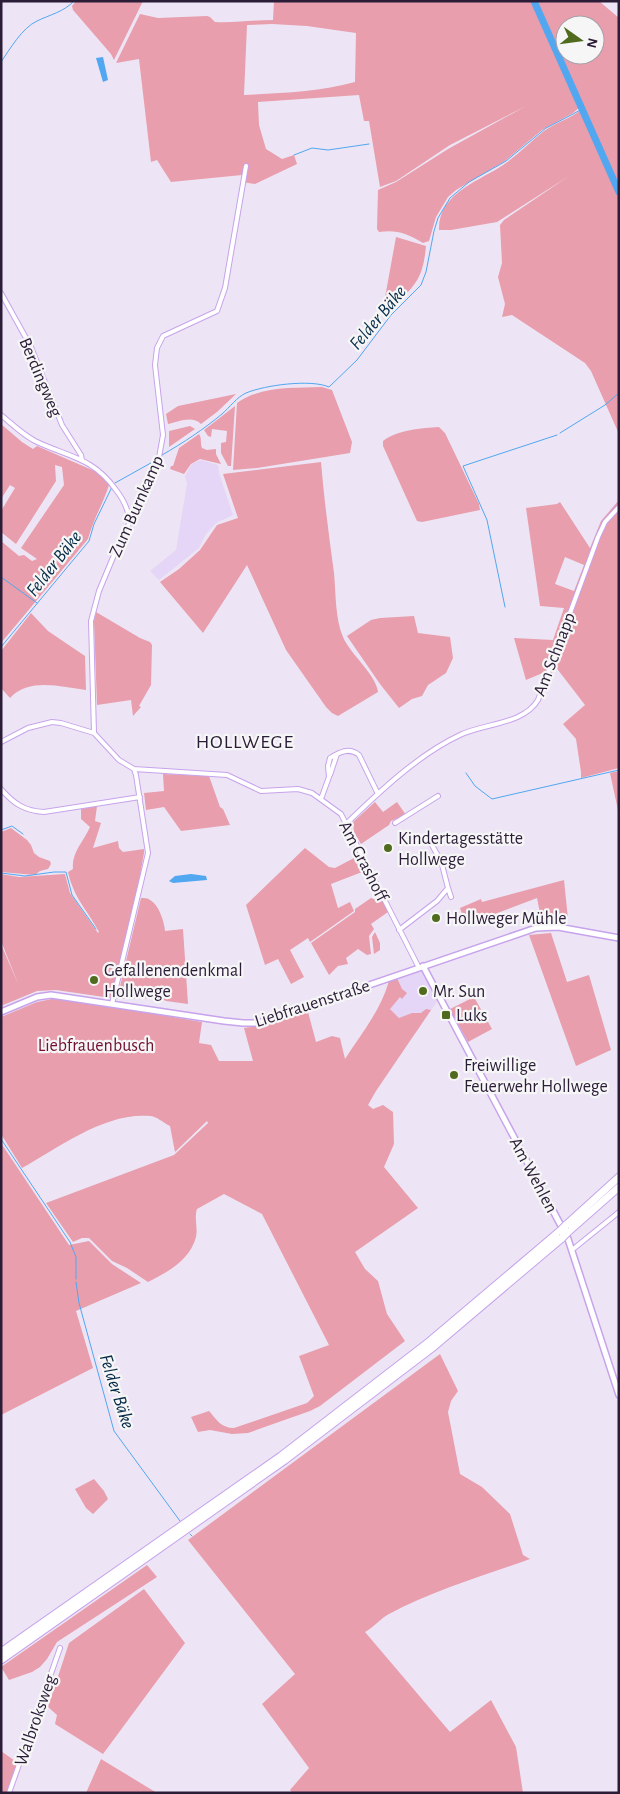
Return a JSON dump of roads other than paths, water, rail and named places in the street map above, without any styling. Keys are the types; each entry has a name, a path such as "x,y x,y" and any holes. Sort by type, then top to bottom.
{"highway":[{"path":"567,1229 619,1177"},
{"path":"1,1652 296,1444 430,1341 619,1186"},
{"path":"1,1660 293,1454 425,1353 561,1234"}],"street":[{"name":"Zum Burnkamp","path":"94,733 91,620 99,591 158,463 163,435 155,365 157,348 163,336 217,311 225,288 246,166"},
{"name":"Berdingweg","path":"1,293 34,353 65,432 81,454 82,460"},
{"path":"1,414 30,438 82,460 102,472 126,506 130,521"},
{"path":"126,506 131,508 137,506"},
{"name":"Am Schnapp","path":"346,824 378,794 438,747 461,734 524,715 534,707 598,537 605,522 619,507"},
{"path":"1,742 28,728 52,722 69,725 94,733 119,760 134,769 148,853 112,1004"},
{"path":"321,799 329,777 328,762 330,758 348,750 360,755 378,794"},
{"name":"Am Grashoff","path":"134,769 227,775 257,790 304,789 321,799 341,814 399,930 421,967"},
{"path":"136,775 141,770"},
{"path":"1,789 26,809 39,811 140,797"},
{"path":"395,823 438,796"},
{"path":"429,840 441,861 451,898"},
{"path":"399,930 437,901 448,888"},
{"name":"Liebfrauenstraße","path":"1,1012 37,997 58,996 224,1021 258,1023 541,927 558,927 619,938"},
{"name":"Am Wehlen","path":"421,967 568,1239 619,1395"},
{"path":"572,1250 619,1212"},
{"name":"Walbroksweg","path":"9,1793 60,1648"}],"water":[{"path":"103,57 108,80 103,82 96,58"},
{"path":"191,874 206,876 207,880 173,883 169,881 175,876"}],"waterway":[{"path":"1,62 26,29 37,21 66,8 74,1"},
{"path":"534,1 619,192"},
{"name":"Felder Bäke","path":"162,455 208,425 246,393 264,388 300,383 311,383 329,387 357,360 391,315 421,285 426,272 438,218 450,198 469,182 506,161 546,128 582,109"},
{"path":"294,155 312,148 328,150 369,144"},
{"path":"560,433 605,405 619,393"},
{"path":"505,607 487,520 463,466 557,435"},
{"name":"Felder Bäke","path":"115,483 158,459"},
{"name":"Felder Bäke","path":"1,647 89,541 94,524 112,487"},
{"path":"1,577 37,603"},
{"path":"466,773 475,786 492,799 619,770"},
{"path":"1,830 12,826 23,834"},
{"path":"1,873 25,876 66,872 72,895 96,929"},
{"name":"Felder Bäke","path":"1,1139 70,1242 76,1257 76,1279"},
{"name":"Felder Bäke","path":"76,1282 79,1303 114,1431 180,1521"}],"place":[{"name":"Kindertagesstätte Hollwege","path":"388,848"},
{"name":"Hollweger Mühle","path":"436,918"},
{"name":"Gefallenendenkmal Hollwege","path":"94,980"},
{"name":"Mr. Sun","path":"423,991"},
{"name":"Luks","path":"446,1015"},
{"name":"Freiwillige Feuerwehr Hollwege","path":"454,1075"}],"district":[{"name":"HOLLWEGE","path":"245,741"}],"park label":[{"name":"Liebfrauenbusch","path":"96,1045"}]}
